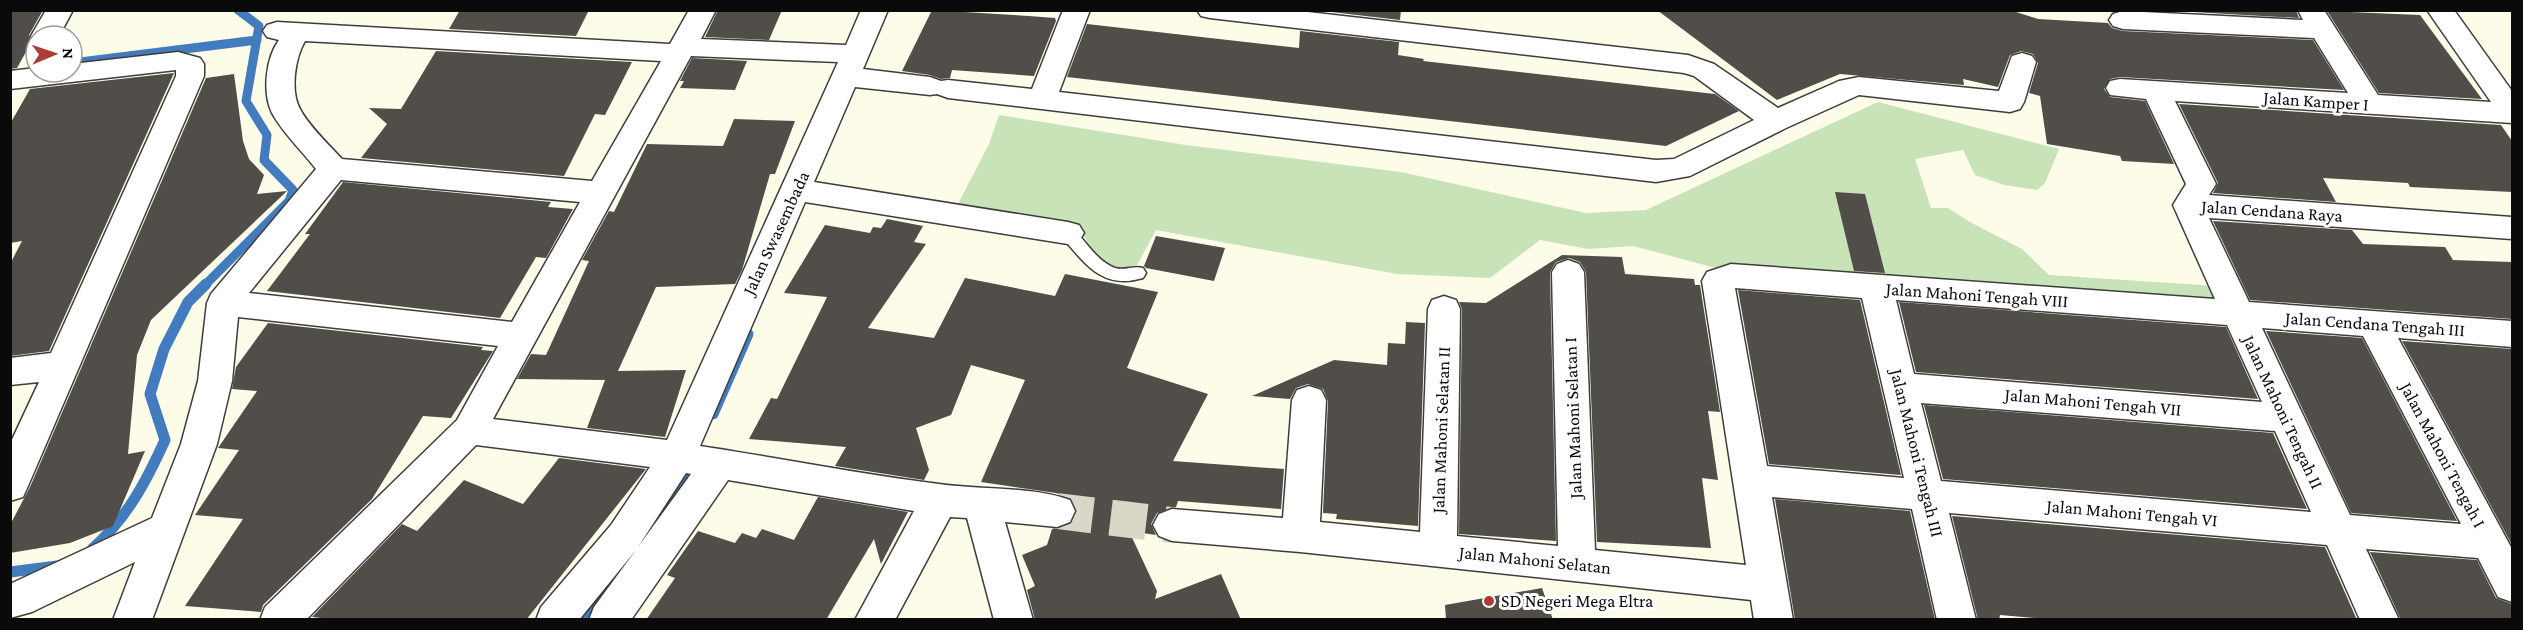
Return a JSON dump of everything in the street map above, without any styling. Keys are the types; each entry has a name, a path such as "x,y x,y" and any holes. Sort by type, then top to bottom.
{"street":[{"path":"52,24 60,10"},
{"path":"279,620 469,430 703,10"},
{"name":"Jalan Swasembada","path":"555,620 624,537 677,457 875,10"},
{"path":"1042,99 1077,10"},
{"path":"1210,10 1688,64 1704,70 1776,121"},
{"path":"2440,10 2504,89 2512,112"},
{"path":"2123,20 2317,20 2369,104"},
{"path":"601,193 333,169 285,110 280,73 286,48 284,32 681,50 852,66 939,87 1656,171 1679,169 1776,121 1849,88 1859,86 2010,102 2022,62"},
{"path":"10,486 190,76 190,64 178,61 14,85"},
{"path":"14,85 24,70"},
{"name":"Jalan Kamper I","path":"2120,88 2512,112"},
{"name":"Jalan Mahoni Tengah II","path":"2156,91 2238,315 2380,620"},
{"path":"132,620 200,444 215,381 223,303 333,169"},
{"path":"796,190 1068,233"},
{"name":"Jalan Cendana Raya","path":"2194,194 2512,206"},
{"name":"Jalan Cendana Raya","path":"2194,194 2512,228"},
{"name":"Jalan Mahoni Selatan I","path":"1568,272 1577,565"},
{"name":"Jalan Mahoni Tengah VIII","path":"1718,281 1731,276 2238,315"},
{"name":"Jalan Mahoni Selatan","path":"1172,525 1577,565 1772,602 1718,281"},
{"name":"Jalan Mahoni Tengah III","path":"1876,287 1958,620"},
{"path":"223,303 522,336"},
{"name":"Jalan Mahoni Selatan II","path":"1437,550 1444,309"},
{"name":"Jalan Cendana Tengah III","path":"2238,315 2512,334"},
{"name":"Jalan Mahoni Tengah I","path":"2374,325 2511,579"},
{"path":"10,372 63,365"},
{"name":"Jalan Mahoni Tengah VII","path":"1900,387 2286,418"},
{"path":"1300,536 1309,400"},
{"path":"469,430 720,463 940,500 981,502 1058,511"},
{"path":"608,620 720,463"},
{"name":"Jalan Mahoni Tengah VI","path":"1751,480 2490,543"},
{"path":"874,620 940,500"},
{"path":"981,502 1014,620"},
{"path":"10,601 18,600 168,528"}],"lane":[{"path":"1068,233 1103,271 1124,278 1137,273"}],"green space":[{"path":"1878,102 2059,149 2045,183 2037,190 2004,185 1975,175 1963,150 1915,159 1931,208 1948,208 2022,249 2049,275 2216,286 2223,303 2204,305 1716,268 1633,246 1588,249 1540,240 1490,278 1397,274 1156,230 1137,265 1115,270 1094,256 1078,224 958,204 989,144 999,115 1186,145 1401,172 1586,213 1646,210"}],"building":[{"path":"10,10 43,10 35,24 24,24 24,55 17,68 10,69"},
{"path":"460,10 589,10 576,36 449,29"},
{"path":"718,10 782,10 769,40 705,37"},
{"path":"932,10 1055,18 1056,21 1034,76 952,70 950,78 941,79 902,71"},
{"path":"1314,10 1401,10 1400,20"},
{"path":"1657,10 2010,10 2038,19 2108,23 2112,28 2123,31 2313,40 2344,90 2120,77 2110,79 2104,89 2110,97 2145,101 2174,164 2122,161 2120,156 2047,144 2040,96 2029,93 2038,63 2033,54 2021,51 2010,55 1998,87 1963,79 1964,85 1840,74 1777,100"},
{"path":"2158,10 2296,10 2299,18"},
{"path":"2327,11 2420,15 2482,99 2379,93"},
{"path":"1087,24 1299,48 1300,31 1399,42 1398,55 1424,59 1423,61 1715,94 1739,111 1666,146 1067,77"},
{"path":"436,51 632,62 605,115 595,114 564,176 361,158 387,124 369,108 401,109"},
{"path":"692,58 747,61 735,90 680,88 684,81 680,81"},
{"path":"174,73 49,351 10,356 10,264 22,241 10,243 10,124 30,89"},
{"path":"234,74 243,141 249,159 264,175 257,194 287,191 151,320 137,355 128,454 145,451 113,526 70,543 10,553 10,525 30,487 206,78"},
{"path":"2179,104 2501,125 2512,141 2512,192 2410,187 2408,183 2323,178 2336,202 2213,193 2218,183"},
{"path":"734,119 795,121 775,174 770,174 742,270 735,284 656,287 618,371 686,370 665,437 587,428 605,380 517,379 531,354 546,355 589,261 582,260 609,211 614,212 647,144 723,146"},
{"path":"343,182 551,202 548,207 573,209 546,258 536,257 500,318 267,291 310,234 305,234"},
{"path":"1835,192 1865,194 1885,273 1854,271"},
{"path":"887,219 923,226 914,242 926,244 868,328 934,338 965,278 1055,296 1065,274 1158,292 1127,368 1208,394 1173,461 1284,469 1281,509 1178,501 1176,507 1157,513 1151,524 1156,535 1129,531 1157,591 1155,599 1221,574 1241,620 1035,620 1027,590 1035,586 1022,555 1047,545 1052,529 1071,524 1077,510 1071,498 1056,493 981,482 1025,380 971,365 951,415 916,428 929,470 924,480 835,466 846,447 749,439 771,398 777,399 827,297 784,293 825,225 870,233 873,227 881,228"},
{"path":"2213,221 2352,230 2363,244 2445,247 2453,260 2512,262 2512,319 2250,300"},
{"path":"1156,236 1225,248 1214,281 1146,268 1144,266"},
{"path":"1562,255 1622,257 1625,274 1694,279 1695,285 1700,285 1720,412 1708,411 1718,480 1702,478 1711,548 1597,542 1586,272 1580,262 1569,258 1556,262 1550,272 1556,541 1459,534 1462,309 1459,302 1486,303"},
{"path":"1738,290 1860,300 1901,475 1769,464"},
{"path":"1899,302 2226,327 2258,399 1916,372"},
{"path":"1406,322 1425,323 1418,526 1336,519 1337,514 1323,513 1328,401 1323,389 1308,384 1296,388 1290,399 1252,396 1334,360 1387,365 1388,343 1405,344"},
{"path":"268,323 483,347 481,350 493,351 451,418 423,416 372,499 263,605 261,612 185,606 243,519 195,515 239,450 218,448 257,391 232,389 236,367"},
{"path":"2266,331 2362,338 2457,521 2351,513"},
{"path":"2402,341 2512,349 2512,545"},
{"path":"1924,405 2273,433 2307,509 1943,479"},
{"path":"559,458 646,469 526,620 340,620 312,617 402,524 417,531 464,480 523,504"},
{"path":"818,497 908,512 881,564 874,539 826,620 646,620 675,578 667,575 698,531 735,543 742,533 756,538 762,529 794,540"},
{"path":"1775,499 1910,511 1935,620 1795,620"},
{"path":"1952,516 2325,547 2357,620 2057,620 2000,615 1999,620 1978,620"},
{"path":"2370,552 2477,560 2496,598 2512,604 2512,620 2401,620"},
{"path":"1542,588 1553,620 1446,620 1445,605"}],"waterway":[{"path":"238,10 259,26 257,40"},
{"path":"84,62 257,40"},
{"path":"92,549 116,525 134,499 165,440 150,394 164,349 188,302 289,201 293,190 264,160 267,135 246,101 257,40"},
{"path":"713,414 748,334"},
{"path":"650,528 686,474"},
{"path":"581,620 625,562"},
{"path":"10,572 57,566"}],"tunnel":[{"path":"1057,511 1172,525"}],"place":[{"name":"SD Negeri Mega Eltra","path":"1489,601"}]}
